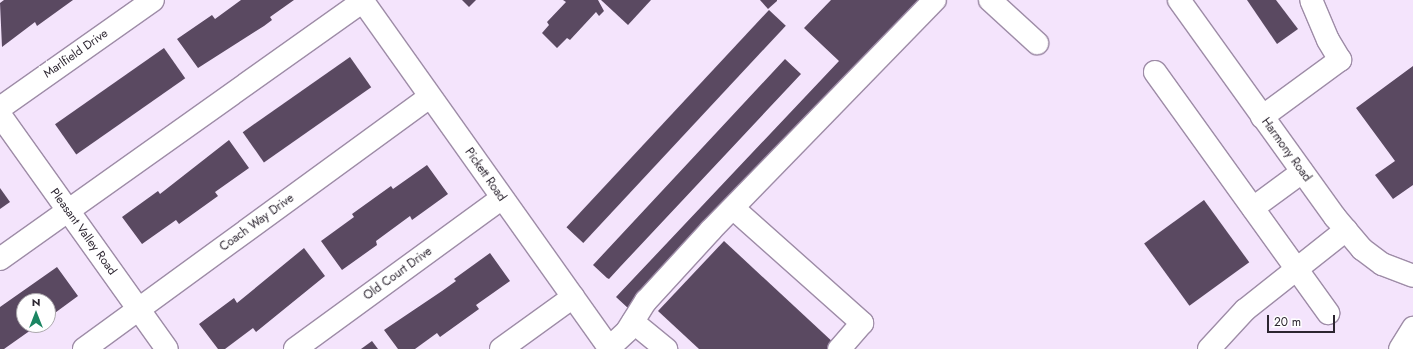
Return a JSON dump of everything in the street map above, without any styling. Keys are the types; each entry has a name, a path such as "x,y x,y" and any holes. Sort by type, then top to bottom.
{"street":[{"name":"Marlfield Drive","path":"0,108 153,0"},
{"path":"610,348 633,322 650,296 733,208 935,0"},
{"path":"990,0 1036,43"},
{"name":"Harmony Road","path":"1179,0 1262,117 1346,230 1362,248 1382,264 1413,276"},
{"path":"1262,117 1340,60 1328,40 1311,0"},
{"path":"0,259 362,1"},
{"name":"Pickett Road","path":"362,1 501,198 610,348"},
{"path":"1155,72 1328,313"},
{"name":"Coach Way Drive","path":"84,349 429,97"},
{"name":"Pleasant Valley Road","path":"0,115 167,349"},
{"path":"1253,208 1302,172"},
{"name":"Old Court Drive","path":"295,349 501,198"},
{"path":"733,208 862,323 839,349"},
{"path":"1209,349 1245,310 1346,230"},
{"path":"501,349 573,297"},
{"path":"633,322 666,349"},
{"path":"1400,349 1413,328"}],"building":[{"path":"4,0 73,0 37,26 35,22 2,47 0,3"},
{"path":"241,0 294,0 270,17 272,20 264,26 198,68 177,39 212,15 215,19"},
{"path":"462,0 476,0 469,7"},
{"path":"563,0 598,0 604,11 599,16 596,12 570,40 567,38 557,48 542,33 549,25 547,22 566,2"},
{"path":"601,0 651,0 628,25"},
{"path":"760,0 777,0 777,1 768,9"},
{"path":"831,0 918,0 629,309 616,297 839,61 804,28"},
{"path":"1247,0 1276,0 1298,29 1277,44"},
{"path":"769,10 786,26 583,243 566,227"},
{"path":"164,48 185,78 76,155 55,124"},
{"path":"350,57 371,87 264,162 243,132"},
{"path":"785,59 801,74 609,279 607,278 593,265"},
{"path":"1413,66 1413,185 1393,199 1375,175 1395,161 1356,108"},
{"path":"229,140 249,168 215,192 218,196 179,224 176,220 142,244 122,217 158,191 160,194"},
{"path":"427,165 448,194 412,220 410,216 376,241 377,245 342,270 321,241 354,217 352,214 391,186 393,189"},
{"path":"0,188 10,202 0,209"},
{"path":"1204,200 1249,262 1189,306 1144,243"},
{"path":"724,241 836,345 832,349 699,349 658,311"},
{"path":"304,248 325,276 256,332 253,328 225,349 218,349 199,324 234,298 237,303"},
{"path":"490,253 510,281 476,305 479,309 440,337 437,333 415,349 398,349 384,330 456,281 454,279"},
{"path":"57,267 78,296 56,312 56,293 20,293"},
{"path":"16,296 16,333 27,333 4,349 0,349 0,307"},
{"path":"372,341 378,349 361,349"}]}
